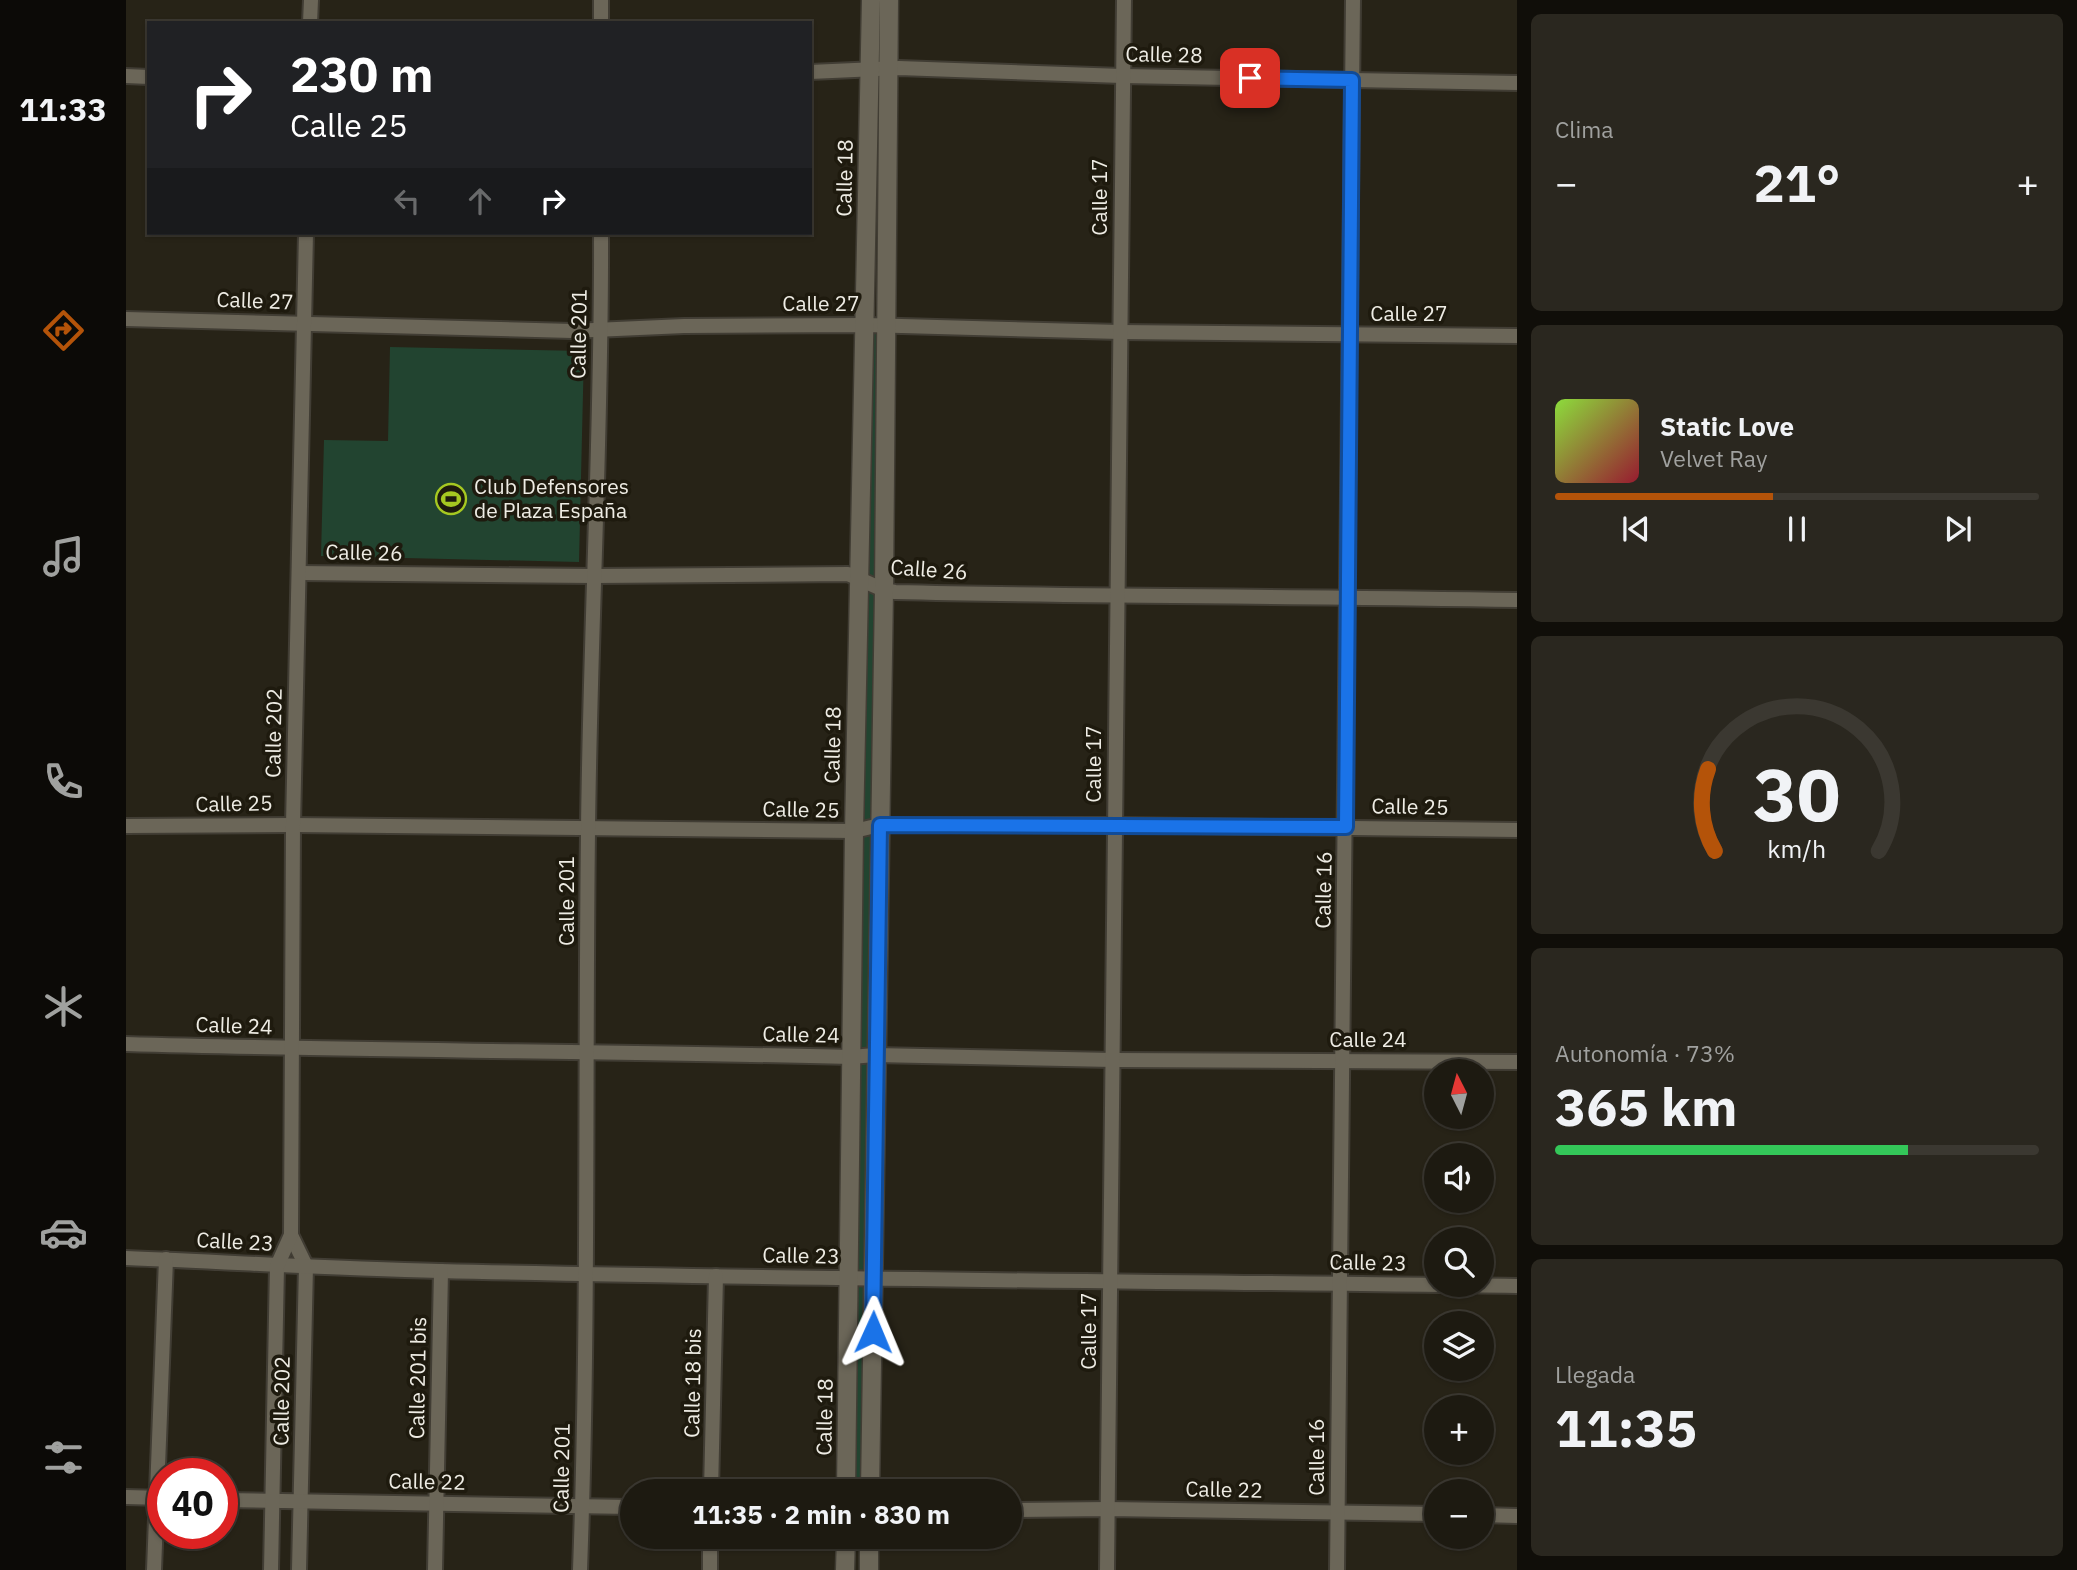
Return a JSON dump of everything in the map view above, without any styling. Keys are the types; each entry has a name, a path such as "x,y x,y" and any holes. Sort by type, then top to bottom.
{"street":[{"path":"310,21 311,0"},
{"path":"601,0 601,21"},
{"name":"Calle 18","path":"846,1479 858,578 866,325 871,0"},
{"name":"Calle 18","path":"870,1479 884,590 889,0"},
{"name":"Calle 17","path":"1107,1570 1115,597 1124,0"},
{"name":"Calle 16","path":"1337,1570 1353,0"},
{"name":"Calle 28","path":"812,72 889,68 1122,76 1517,83"},
{"path":"126,76 147,76"},
{"name":"Calle 202","path":"271,1570 277,1266 291,1235 293,825 306,235"},
{"name":"Calle 201","path":"580,1570 586,1273 588,829 601,235"},
{"name":"Calle 27","path":"126,318 572,331 684,326 886,325 1120,332 1517,336"},
{"name":"Calle 26","path":"299,573 594,576 848,573 884,590 1115,597 1517,600"},
{"name":"Calle 25","path":"126,826 293,825 854,831 880,825 1115,825 1517,830"},
{"name":"Calle 24","path":"126,1044 587,1050 851,1057 875,1055 1113,1060 1517,1062"},
{"name":"Calle 202","path":"291,1235 306,1266 299,1570"},
{"name":"Calle 23","path":"126,1258 441,1271 1517,1286"},
{"path":"160,1458 166,1259"},
{"name":"Calle 201 bis","path":"435,1570 441,1271"},
{"name":"Calle 18 bis","path":"711,1479 716,1276"},
{"path":"126,1497 147,1498"},
{"name":"Calle 22","path":"238,1500 620,1507"},
{"name":"Calle 22","path":"1022,1510 1424,1514"},
{"path":"1494,1515 1517,1516"},
{"path":"154,1570 155,1549"},
{"path":"710,1549 710,1570"},
{"path":"845,1570 846,1549"},
{"path":"869,1549 869,1570"}],"green space":[{"path":"866,325 886,325 870,1479 846,1479"},
{"name":"Club Defensores de Plaza España","path":"390,347 584,351 579,562 321,556 324,440 388,441"}],"place":[{"name":"Club Defensores de Plaza España","path":"451,499"}],"route":[{"path":"873,1332 880,825 1346,827 1352,80 1250,78"}]}
